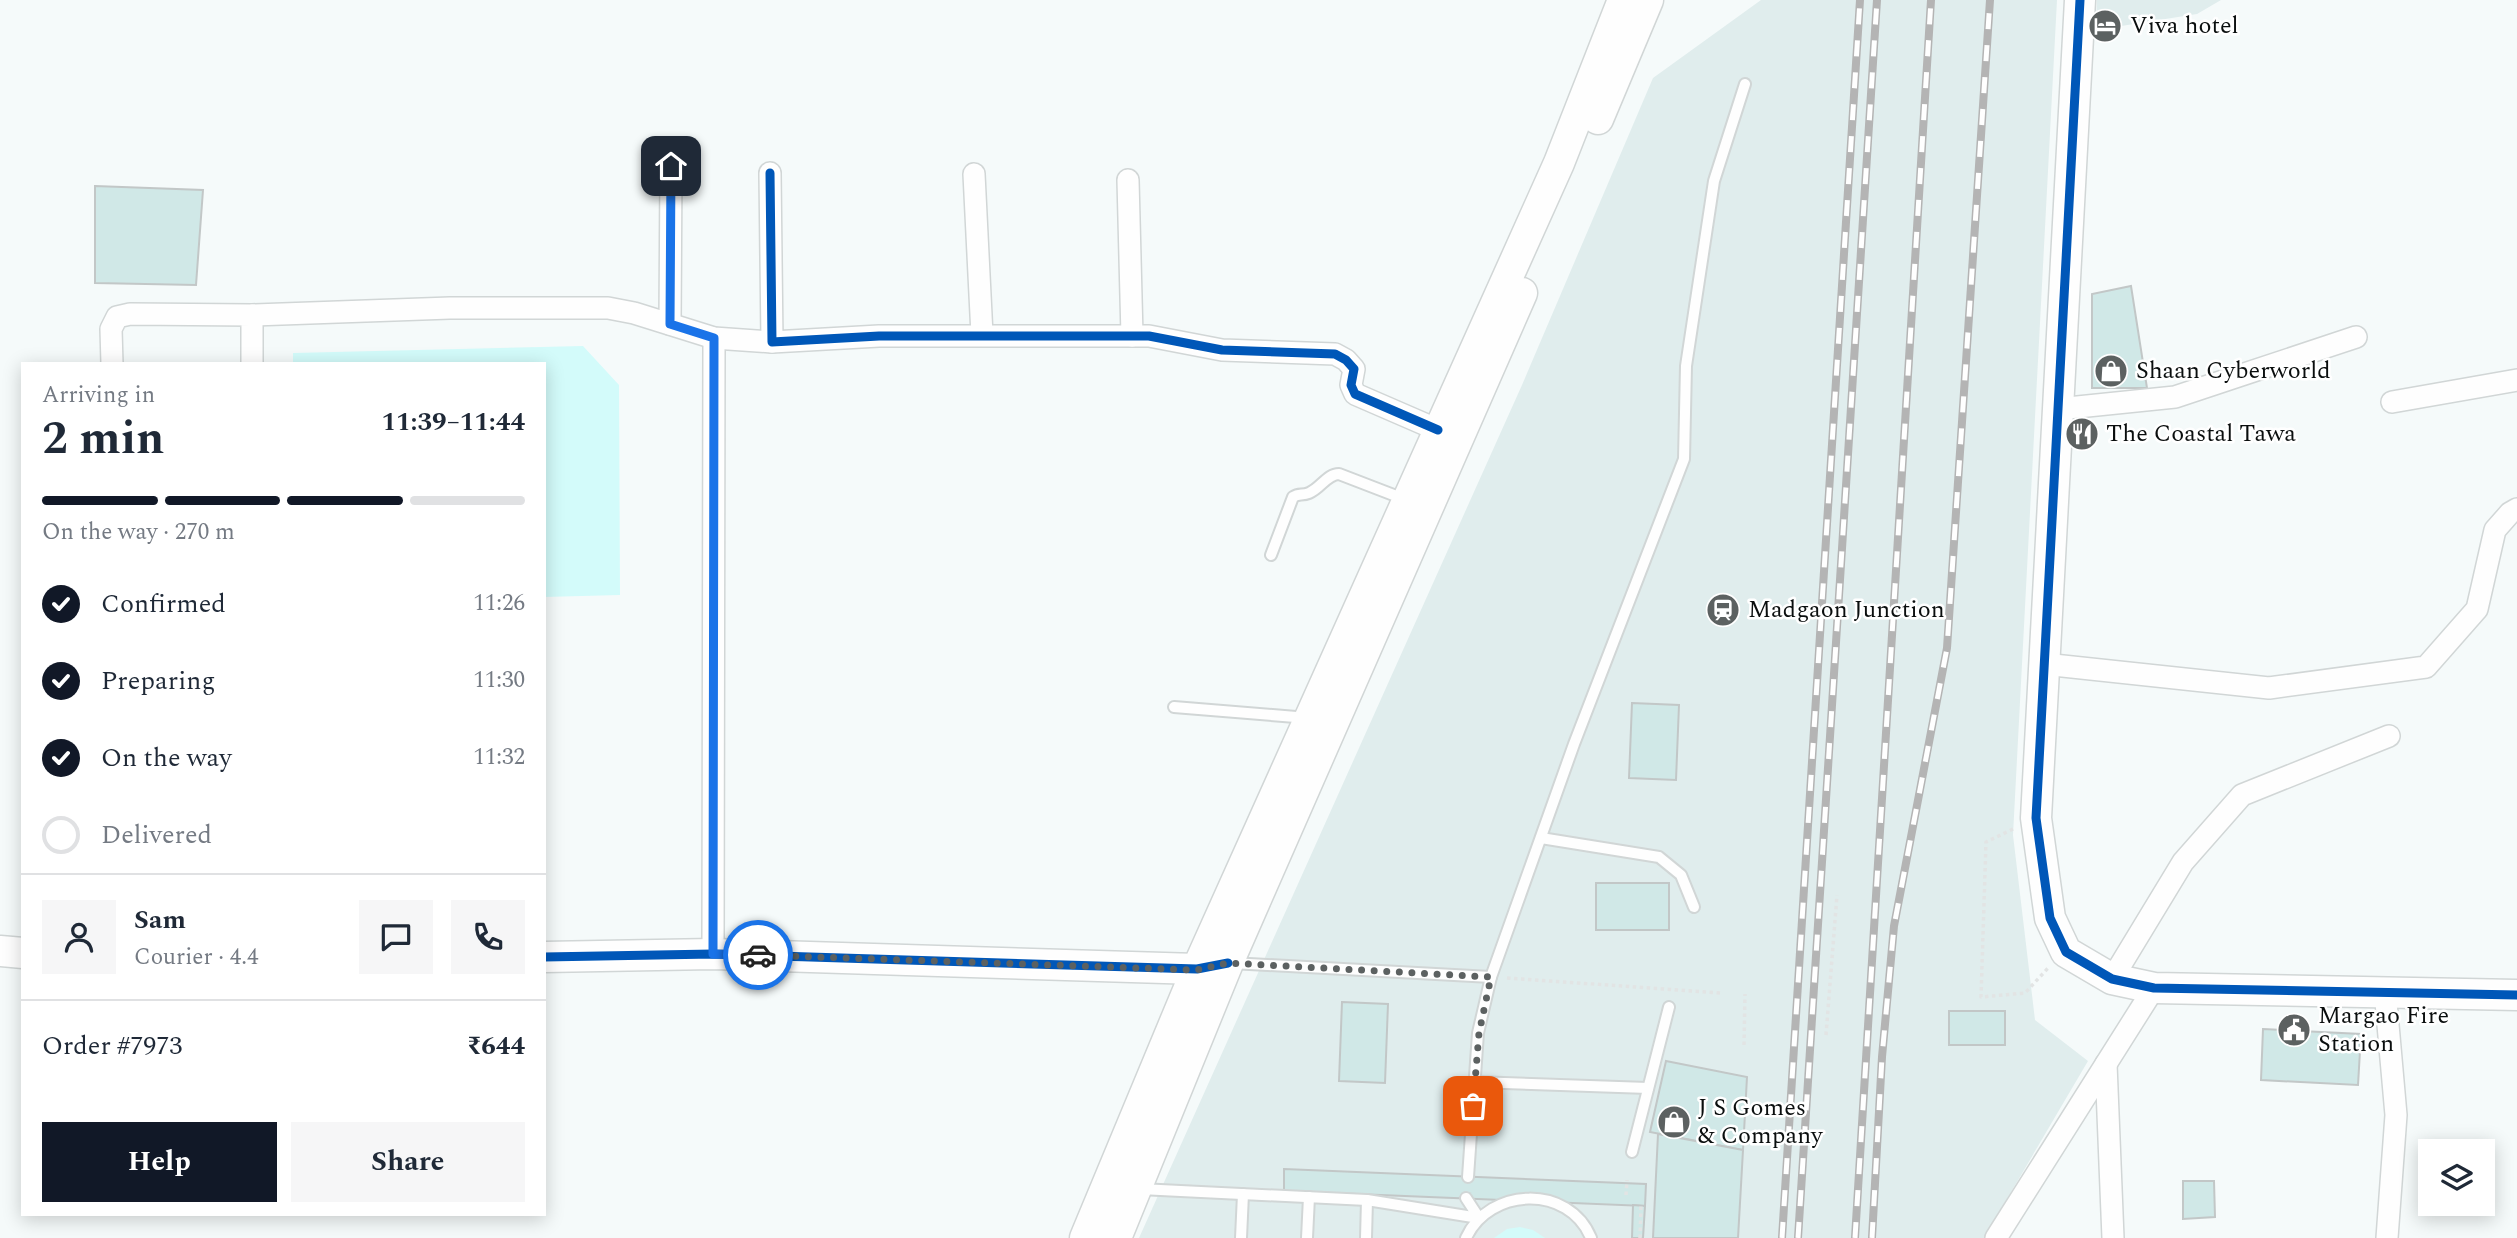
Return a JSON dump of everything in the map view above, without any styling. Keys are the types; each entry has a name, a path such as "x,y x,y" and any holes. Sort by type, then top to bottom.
{"main road":[{"path":"1085,1238 1124,1184 1228,963 1256,868 1311,718 1559,163 1623,0"},
{"path":"1116,1238 1124,1184 1197,970 1256,868 1648,0"},
{"path":"2080,0 2036,818 2050,918 2066,952 2112,979 2154,988 2517,995"},
{"path":"0,951 21,953"},
{"path":"546,957 713,954 1197,970 1228,963"}],"street":[{"path":"670,324 671,166"},
{"path":"770,173 772,342"},
{"path":"974,174 982,335"},
{"path":"1128,180 1132,336"},
{"path":"112,362 111,329 117,317 130,314 252,315 450,309 608,308 634,313 714,338 772,342 879,336 1149,336 1222,350 1335,354 1346,360 1354,369 1350,385 1355,394 1438,430"},
{"path":"252,315 252,362"},
{"path":"2058,409 2175,397 2356,337"},
{"path":"713,954 714,338"},
{"path":"2392,402 2517,380"},
{"path":"2044,664 2269,688 2426,667 2477,609 2495,530 2517,509"},
{"path":"2112,979 2183,862 2242,795 2389,736"},
{"path":"1996,1238 2154,988"},
{"path":"2385,991 2396,1115 2387,1238"},
{"path":"2106,1064 2113,1238"}],"lane":[{"path":"1468,1177 1479,1033 1491,977 1574,744 1684,459 1686,366 1714,181 1745,84"},
{"path":"1271,555 1293,497 1310,493 1335,474 1407,500"},
{"path":"1174,707 1311,718"},
{"path":"1541,838 1659,857 1681,875 1694,907"},
{"path":"1228,963 1491,977"},
{"path":"1632,1152 1669,1007"},
{"path":"1475,1082 1648,1088"},
{"path":"1124,1184 1243,1194 1367,1200 1479,1218"},
{"path":"1241,1238 1243,1194"},
{"path":"1307,1238 1309,1197"},
{"path":"1466,1198 1479,1218"},
{"path":"1466,1238 1479,1218 1496,1205 1516,1198 1538,1198 1558,1204 1575,1216 1591,1238"},
{"path":"1366,1238 1367,1200"}],"path":[{"path":"2036,818 1986,842 1980,997 2025,993 2066,952"},
{"path":"1826,1035 1837,895"},
{"path":"1491,977 1721,993"},
{"path":"1744,1045 1745,994"},
{"path":"1626,1195 1627,1180"},
{"path":"1640,1238 1641,1205"}],"shaded area":[{"name":"Madgaon Junction","path":"1761,0 2057,0 2013,835 2035,1020 2088,1061 1984,1238 1139,1238 1522,385 1653,78"},
{"path":"2097,0 2221,0 2197,14 2096,30"},
{"path":"583,346 619,385 620,595 546,597 546,362 293,362 293,353"},
{"path":"1520,1227 1533,1230 1545,1238 1494,1238 1507,1229"}],"building":[{"path":"95,186 203,190 196,285 95,283"},
{"path":"2131,286 2147,388 2092,388 2092,294"},
{"path":"1632,703 1679,705 1676,780 1629,778"},
{"path":"1596,883 1669,883 1669,930 1596,930"},
{"path":"1342,1002 1388,1004 1385,1083 1339,1081"},
{"path":"1949,1011 2005,1011 2005,1045 1949,1045"},
{"path":"2263,1029 2361,1034 2358,1085 2261,1080"},
{"path":"1666,1061 1747,1077 1743,1150 1650,1132"},
{"path":"1658,1134 1743,1150 1738,1238 1653,1238"},
{"path":"1284,1169 1646,1184 1645,1206 1284,1191"},
{"path":"2183,1181 2214,1181 2215,1217 2183,1219"},
{"path":"1633,1205 1645,1206 1643,1238 1632,1238"}],"railway":[{"path":"1782,1238 1860,0"},
{"path":"1798,1238 1877,0"},
{"path":"1855,1238 1931,0"},
{"path":"1872,1238 1882,1057 1894,926 1947,648 1990,0"}],"cycle path":[{"path":"2080,0 2036,818 2050,918 2066,952 2112,979 2154,988 2517,995"},
{"path":"770,173 772,342 879,336 1149,336 1222,350 1335,354 1346,360 1354,369 1351,385 1355,394 1438,430"},
{"path":"546,957 713,954 1197,969 1228,963"}],"way so far":[{"path":"758,955 1197,970 1228,963 1491,977 1479,1033 1473,1106"}],"place":[{"name":"Viva hotel","path":"2105,26"},
{"name":"Shaan Cyberworld","path":"2111,371"},
{"name":"The Coastal Tawa","path":"2082,434"},
{"name":"Madgaon Junction","path":"1723,610"},
{"name":"Margao Fire Station","path":"2294,1030"},
{"name":"J S Gomes & Company","path":"1674,1122"}],"route":[{"path":"671,166 670,324 714,338 713,954 758,955"}]}
